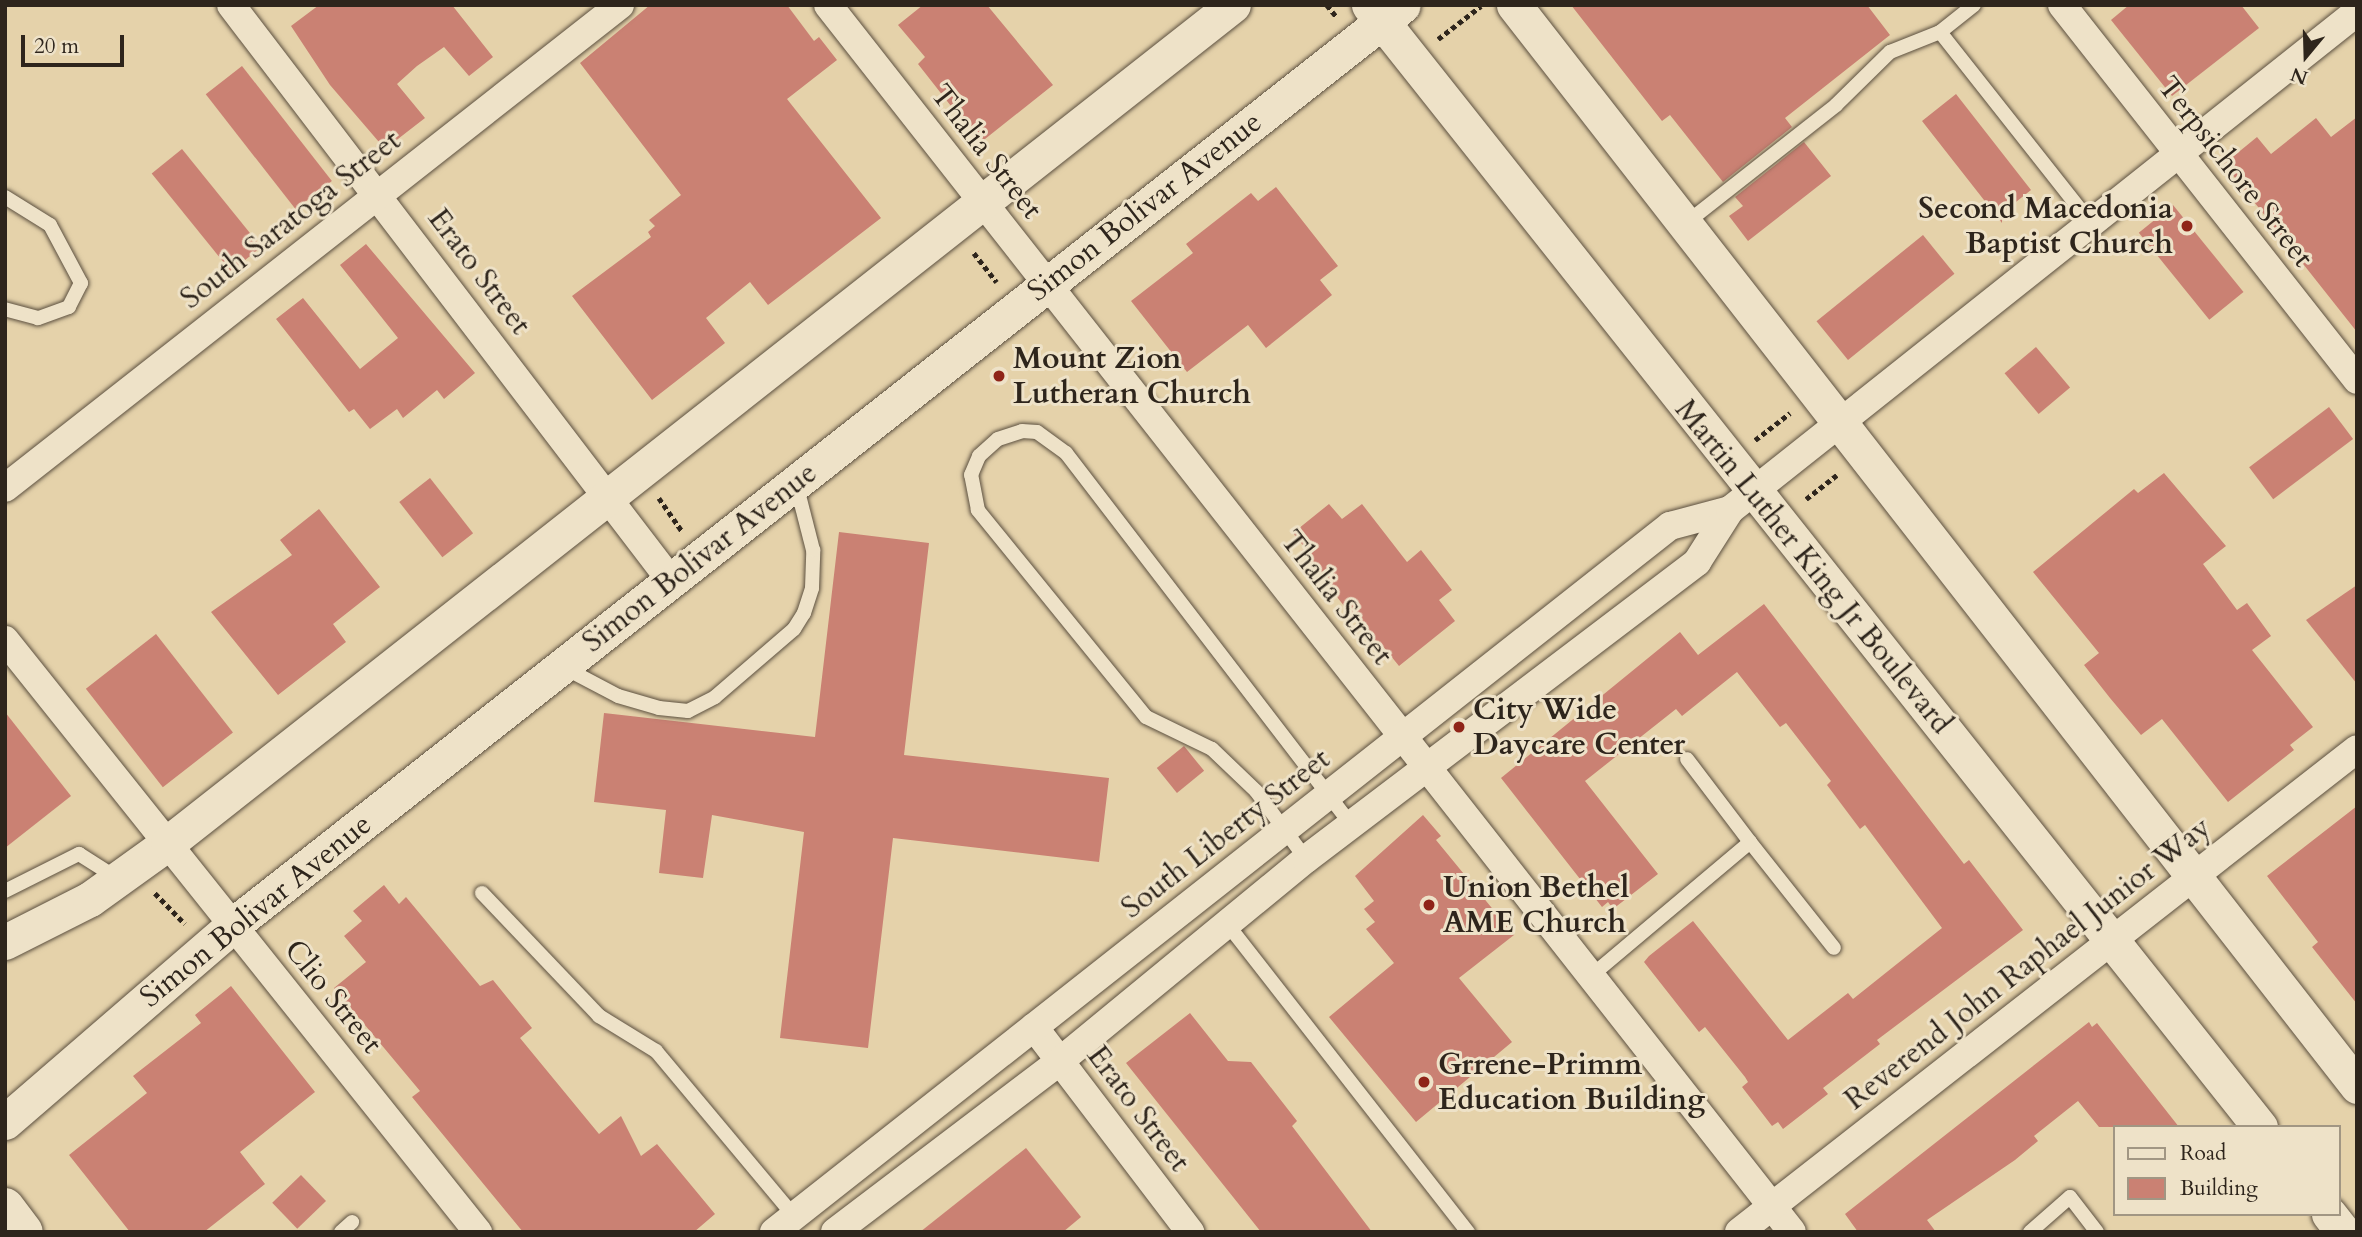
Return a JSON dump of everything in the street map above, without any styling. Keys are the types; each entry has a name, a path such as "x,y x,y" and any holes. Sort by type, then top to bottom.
{"main road":[{"path":"5,1207 24,1232"}],"street":[{"name":"Erato Street","path":"231,5 610,497 671,581"},
{"name":"South Saratoga Street","path":"5,488 620,5"},
{"name":"Thalia Street","path":"828,5 1792,1232"},
{"path":"5,942 30,933 133,882 167,843 1233,5"},
{"path":"1514,5 1835,422 2357,1086"},
{"name":"Terpsichore Street","path":"2062,5 2357,380"},
{"name":"Simon Bolivar Avenue","path":"5,1122 233,925 1046,284 1384,11"},
{"name":"Martin Luther King Jr Boulevard","path":"1384,11 1741,501 2112,942 2258,1125"},
{"name":"South Liberty Street","path":"835,1232 1060,1062 1306,859 1698,562 1741,501 1835,422 2176,151 2357,12"},
{"name":"South Liberty Street","path":"784,1224 1670,526 1741,501"},
{"name":"Clio Street","path":"5,640 478,1232"},
{"name":"Reverend John Raphael Junior Way","path":"1740,1232 2357,749"},
{"name":"Erato Street","path":"1034,1027 1186,1230"},
{"path":"2331,1216 2343,1232"}],"lane":[{"path":"1684,225 1836,105 1890,52 1940,32 1974,5"},
{"path":"1940,32 2089,221"},
{"path":"5,197 50,225 81,283 69,307 38,318 5,309"},
{"path":"1306,859 1256,791 1212,749 1146,718 978,510 971,475 979,456 998,439 1022,431 1037,432 1066,453 1351,825"},
{"path":"563,666 618,696 659,708 688,711 715,697 793,629 804,613 812,588 813,550 796,482"},
{"path":"1687,759 1834,948"},
{"path":"1591,976 1750,842"},
{"path":"5,891 79,854 133,882"},
{"path":"482,892 599,1016 656,1051 784,1224"},
{"path":"1228,925 1468,1232"},
{"path":"2030,1232 2070,1198 2098,1232"}],"path":[{"path":"1434,42 1482,5"},
{"path":"967,245 1000,286"},
{"path":"1750,444 1802,404"},
{"path":"1802,502 1840,473"},
{"path":"654,492 685,536"},
{"path":"133,882 193,933"}],"building":[{"path":"319,5 452,5 493,57 469,76 444,47 417,66 397,84 425,118 385,149 330,85 291,26"},
{"path":"650,5 787,5 814,41 819,37 837,60 787,99 881,218 768,305 750,282 706,318 725,343 652,400 572,296 651,237 648,232 655,226 649,220 681,195 580,63"},
{"path":"923,5 987,5 1053,85 980,143 918,64 925,57 898,25"},
{"path":"1571,5 1867,5 1890,35 1785,118 1792,127 1723,182 1670,115 1662,121"},
{"path":"2129,5 2241,5 2259,28 2172,96 2111,20"},
{"path":"242,66 332,181 296,209 206,94"},
{"path":"1956,94 2031,190 2002,213 2002,223 1922,121"},
{"path":"2357,117 2357,332 2224,164 2257,137 2271,154 2316,118 2331,137"},
{"path":"1804,142 1831,176 1748,241 1729,216 1743,206 1735,197"},
{"path":"182,149 261,247 231,271 152,174"},
{"path":"1276,187 1338,266 1320,280 1332,295 1266,348 1248,325 1187,372 1131,301 1193,253 1186,244 1251,193 1258,201"},
{"path":"2173,205 2243,292 2209,320 2139,233"},
{"path":"1923,235 1954,274 1848,360 1817,321"},
{"path":"366,244 475,373 444,399 437,390 403,418 397,409 370,429 354,409 349,412 276,319 303,298 360,369 398,338 340,265"},
{"path":"2036,347 2070,388 2039,414 2005,373"},
{"path":"2329,407 2353,439 2273,499 2249,467"},
{"path":"2164,473 2226,546 2203,564 2237,610 2247,603 2271,636 2252,650 2313,727 2290,745 2294,750 2228,802 2162,719 2141,735 2084,665 2099,653 2033,572 2134,489 2138,493"},
{"path":"430,478 473,533 442,557 399,502"},
{"path":"1329,504 1342,519 1362,504 1407,562 1421,550 1452,590 1439,600 1455,621 1399,666 1382,645 1377,648 1301,551 1305,548 1293,533"},
{"path":"319,509 380,587 333,624 346,642 278,695 211,612 292,555 280,540"},
{"path":"839,532 929,543 904,755 1109,778 1099,862 893,838 868,1048 780,1038 804,832 712,815 703,878 659,873 666,810 594,802 604,713 815,737"},
{"path":"2357,585 2357,684 2306,620"},
{"path":"1764,604 1964,864 1969,860 2023,930 1877,1040 1880,1044 1823,1088 1828,1094 1783,1129 1778,1122 1772,1126 1742,1087 1748,1082 1745,1077 1705,1027 1699,1032 1644,962 1693,921 1788,1040 1848,993 1853,999 1942,928 1865,825 1860,829 1827,785 1831,781 1786,723 1780,727 1737,672 1682,716 1676,709 1585,781 1658,874 1613,909 1608,902 1602,907 1501,778 1680,632 1698,655"},
{"path":"156,634 233,733 163,787 86,689"},
{"path":"5,712 71,796 5,848"},
{"path":"1184,746 1204,771 1177,793 1157,768"},
{"path":"2357,806 2357,1004 2312,947 2318,942 2267,876"},
{"path":"1423,815 1441,836 1436,840 1514,935 1459,978 1512,1042 1416,1122 1329,1017 1394,963 1366,929 1375,922 1364,909 1374,901 1355,876"},
{"path":"384,885 399,904 406,897 480,986 493,980 532,1028 520,1038 599,1134 621,1116 641,1156 657,1144 715,1214 694,1232 523,1232 412,1097 420,1091 334,988 366,962 344,936 362,921 353,911"},
{"path":"231,986 315,1092 240,1152 265,1184 204,1232 130,1232 69,1155 147,1093 133,1076 201,1023 195,1015"},
{"path":"1190,1013 1228,1061 1251,1062 1297,1121 1292,1126 1372,1232 1261,1232 1126,1063"},
{"path":"2089,1022 2092,1027 2097,1023 2177,1125 2099,1127 2078,1101 2034,1136 2038,1141 2015,1160 1927,1220 1936,1232 1858,1232 1845,1214"},
{"path":"1026,1148 1081,1217 1063,1232 920,1232"},
{"path":"301,1175 326,1201 297,1229 272,1203"}],"place":[{"name":"Second Macedonia Baptist Church","path":"2187,226"},
{"name":"Mount Zion Lutheran Church","path":"999,376"},
{"name":"City Wide Daycare Center","path":"1459,727"},
{"name":"Union Bethel AME Church","path":"1429,905"},
{"name":"Grrene-Primm Education Building","path":"1424,1082"}]}
